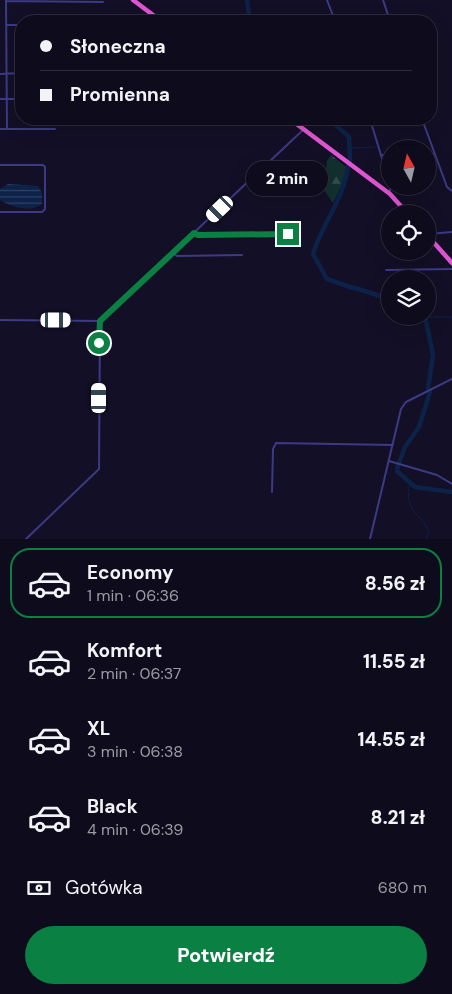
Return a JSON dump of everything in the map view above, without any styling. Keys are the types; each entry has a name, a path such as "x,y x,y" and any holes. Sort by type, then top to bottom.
{"highway":[{"path":"133,0 153,15"},
{"path":"298,125 381,187"},
{"path":"391,195 400,205"},
{"path":"436,244 452,263"}],"street":[{"path":"7,129 6,0 103,2"},
{"path":"327,0 333,15"},
{"path":"383,0 388,15"},
{"path":"6,25 15,25"},
{"path":"0,74 15,73"},
{"path":"0,99 15,99"},
{"path":"372,125 381,152"},
{"path":"424,125 429,140"},
{"path":"0,129 55,129"},
{"path":"0,320 100,321 304,129"},
{"path":"436,158 451,191"},
{"path":"0,164 43,164 45,167 45,210 42,212 0,212"},
{"path":"436,234 452,232"},
{"path":"194,233 198,235 288,234"},
{"path":"173,253 177,256 242,255"},
{"path":"386,270 452,269"},
{"path":"26,539 99,469 100,321"},
{"path":"370,539 403,406 452,379"},
{"path":"272,492 273,449 276,443 393,446"},
{"path":"389,461 437,475 452,484"}],"green space":[{"path":"331,155 346,167 346,176 333,203 324,190 327,161"}],"water":[{"path":"8,184 38,186 42,193 42,204 27,209 10,205 0,200 0,189"}],"waterway":[{"path":"247,0 249,15"},
{"path":"336,125 349,137 350,161"},
{"path":"350,148 376,147"},
{"path":"348,166 343,189 313,254 327,279 353,288"},
{"path":"355,288 381,296"},
{"path":"436,317 452,317"},
{"path":"427,325 433,355 428,389"},
{"path":"399,463 405,447 419,427 430,392"},
{"path":"398,465 397,471 415,487 452,492"},
{"path":"410,483 409,500 414,511 426,525 429,532 426,539"}],"route":[{"path":"99,343 98,324 100,321 194,233 198,235 288,234"}]}
